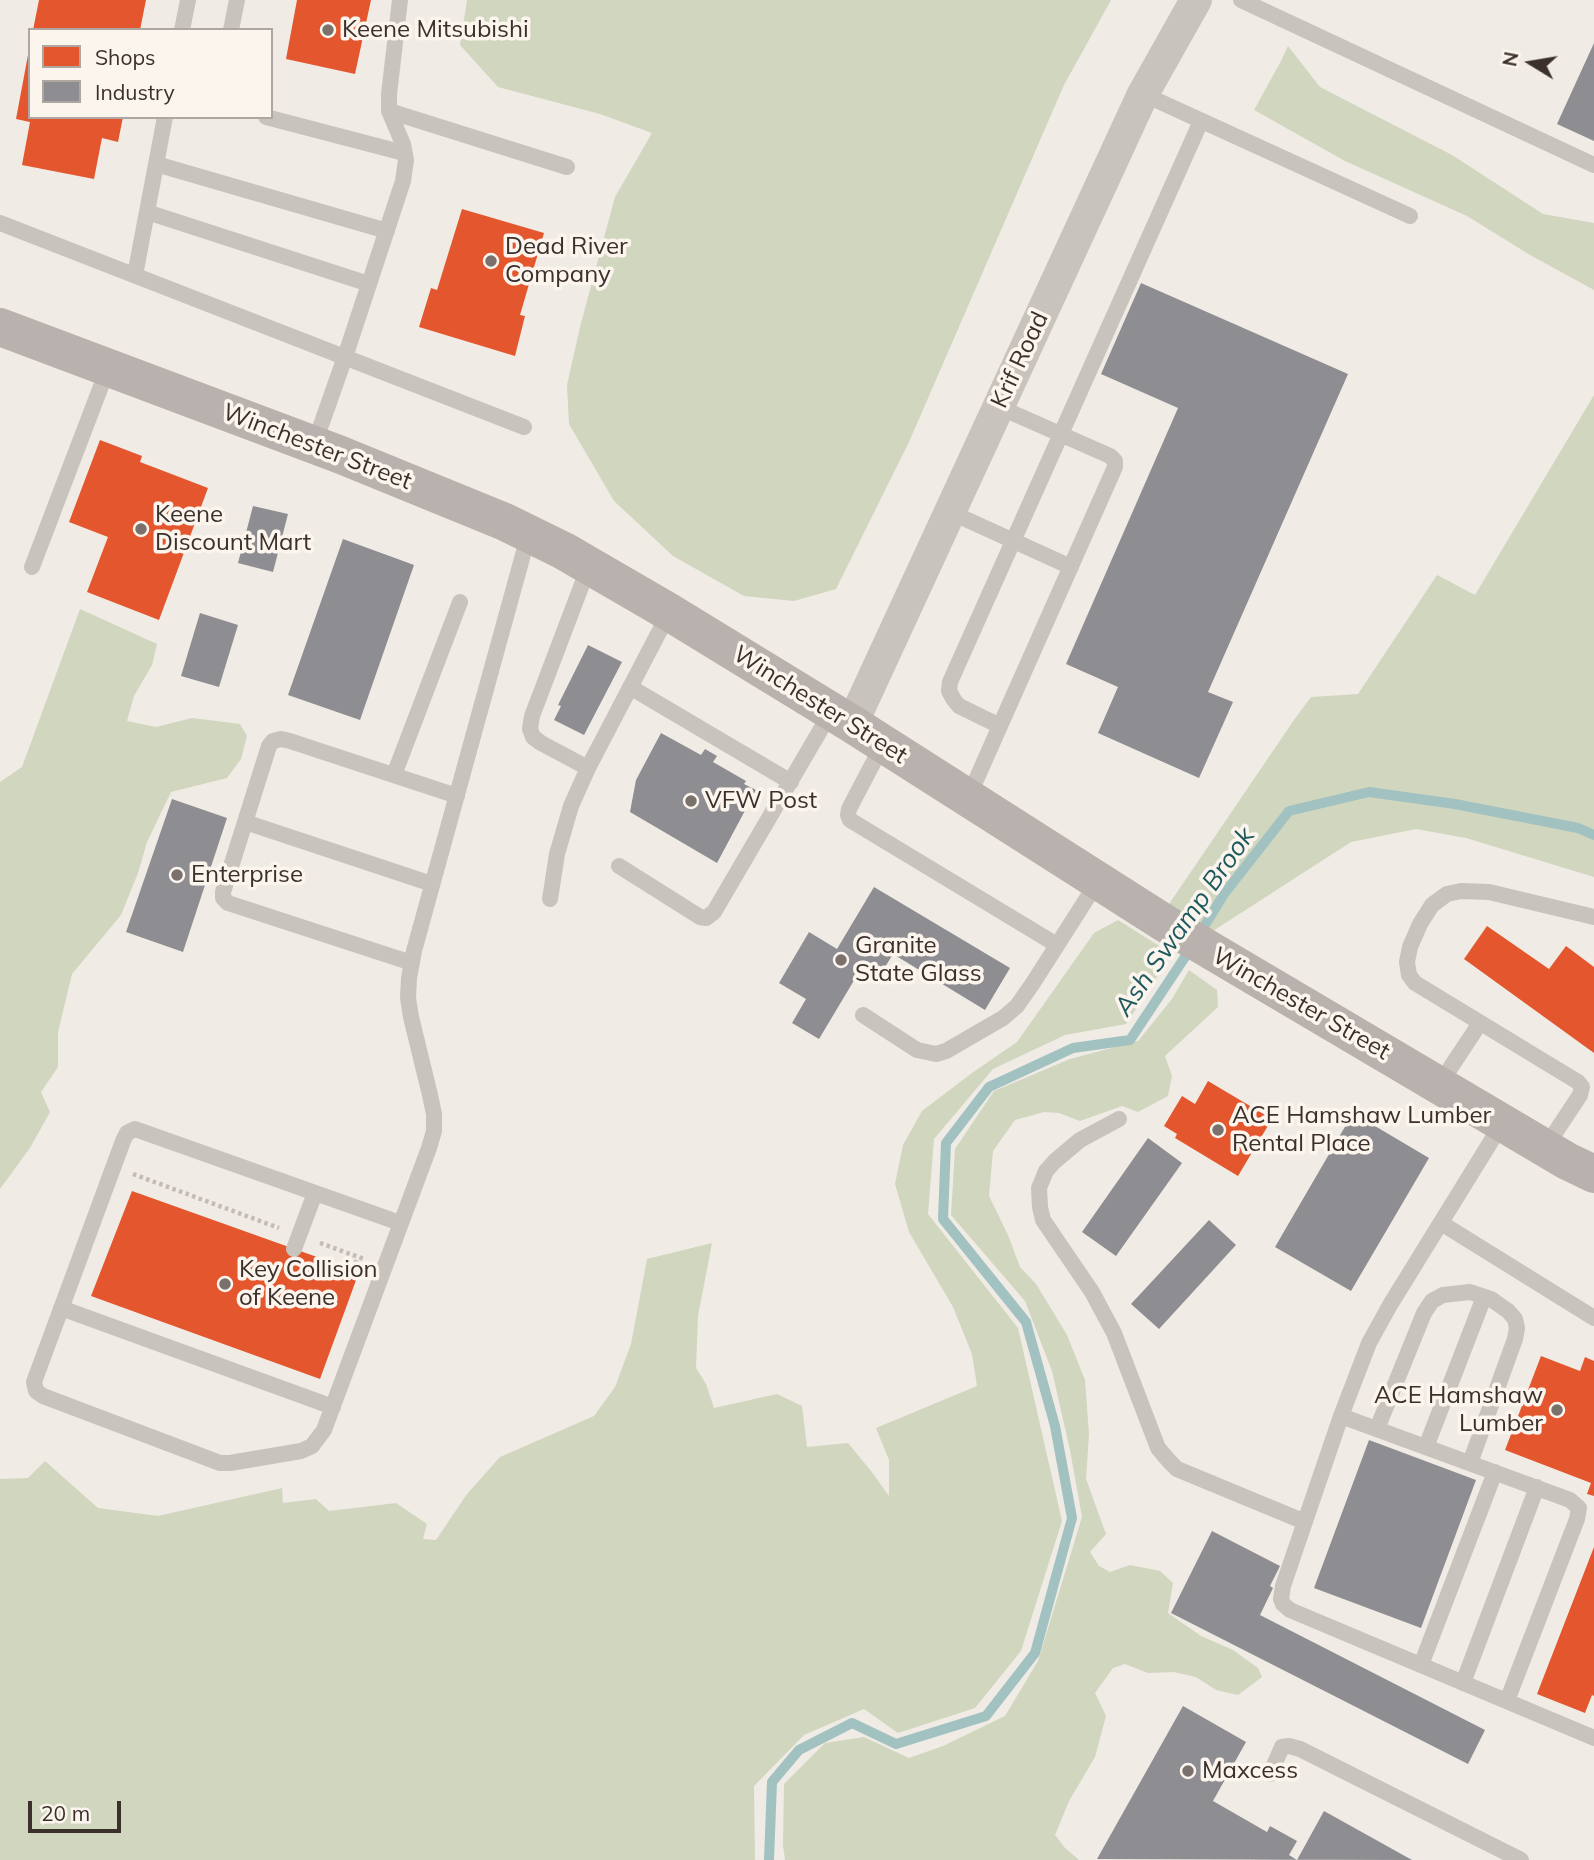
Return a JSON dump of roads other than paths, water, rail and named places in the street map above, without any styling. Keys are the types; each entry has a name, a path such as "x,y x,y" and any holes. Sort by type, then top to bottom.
{"main road":[{"name":"Winchester Street","path":"0,327 314,445 529,533 669,612 1219,956 1545,1148 1594,1174"}],"street":[{"name":"Krif Road","path":"856,727 950,512 1143,94 1196,0"}],"lane":[{"path":"182,28 188,0"},
{"path":"231,28 237,0"},
{"path":"314,445 403,181 406,160 389,111 400,0"},
{"path":"1241,0 1594,164"},
{"path":"1143,94 1410,216"},
{"path":"389,111 567,167"},
{"path":"135,275 165,119"},
{"path":"273,119 404,153"},
{"path":"1000,726 959,706 949,691 950,682 1201,121"},
{"path":"156,164 387,231"},
{"path":"147,212 369,284"},
{"path":"0,223 524,427"},
{"path":"32,567 108,368"},
{"path":"968,798 1115,467 1111,456 999,407"},
{"path":"950,512 1071,567"},
{"path":"400,1223 135,1129 127,1133 113,1167 34,1382 36,1391 208,1459 230,1463 301,1451 319,1439 333,1407 434,1131 434,1114 408,998 412,963 529,533"},
{"path":"588,768 541,743 533,737 530,729 532,716 589,566"},
{"path":"394,775 460,602"},
{"path":"550,899 557,854 571,806 669,612"},
{"path":"630,687 791,782"},
{"path":"619,866 694,914 706,918 714,912 791,782 856,727"},
{"path":"856,727 848,815 850,820 1057,945"},
{"path":"412,963 228,903 223,898 223,892 269,746 273,741 290,741 457,796"},
{"path":"244,822 432,884"},
{"path":"863,1015 917,1050 936,1054 946,1051 1003,1018 1017,1006 1097,881"},
{"path":"1545,1148 1580,1096 1582,1087 1578,1082 1415,983 1409,975 1406,962 1420,924 1432,905 1447,894 1461,891 1489,892 1594,918"},
{"path":"1439,1085 1480,1023"},
{"path":"1119,1119 1080,1140 1046,1171 1039,1188 1043,1220 1098,1302 1114,1333 1158,1448 1169,1461 1177,1469 1305,1522"},
{"path":"1503,1122 1369,1343 1341,1416 1283,1586 1281,1599 1290,1610 1594,1738"},
{"path":"297,1242 315,1193"},
{"path":"1441,1223 1594,1318"},
{"path":"1377,1429 1424,1314 1432,1301 1457,1292 1470,1292 1484,1297 1508,1311 1515,1319 1517,1328 1516,1339 1470,1463"},
{"path":"1426,1447 1484,1297"},
{"path":"61,1308 333,1407"},
{"path":"1341,1416 1570,1500 1579,1508 1507,1701"},
{"path":"1421,1665 1495,1472"},
{"path":"1463,1683 1537,1488"},
{"path":"1270,1774 1282,1747 1300,1749 1521,1860"}],"waterway":[{"name":"Ash Swamp Brook","path":"1199,935 1224,894 1289,811 1369,792 1455,804 1578,828 1594,835"},
{"name":"Ash Swamp Brook","path":"769,1860 772,1782 799,1750 852,1723 896,1744 986,1716 1035,1653 1072,1518 1055,1426 1026,1322 943,1219 946,1143 989,1087 1073,1048 1130,1040 1191,948"}],"place":[{"name":"Keene Mitsubishi","path":"328,30"},
{"name":"Dead River Company","path":"491,261"},
{"name":"Keene Discount Mart","path":"141,529"},
{"name":"VFW Post","path":"691,801"},
{"name":"Enterprise","path":"177,875"},
{"name":"Granite State Glass","path":"841,960"},
{"name":"ACE Hamshaw Lumber Rental Place","path":"1218,1130"},
{"name":"Key Collision of Keene","path":"225,1284"},
{"name":"ACE Hamshaw Lumber","path":"1557,1410"},
{"name":"Maxcess","path":"1188,1771"}]}
